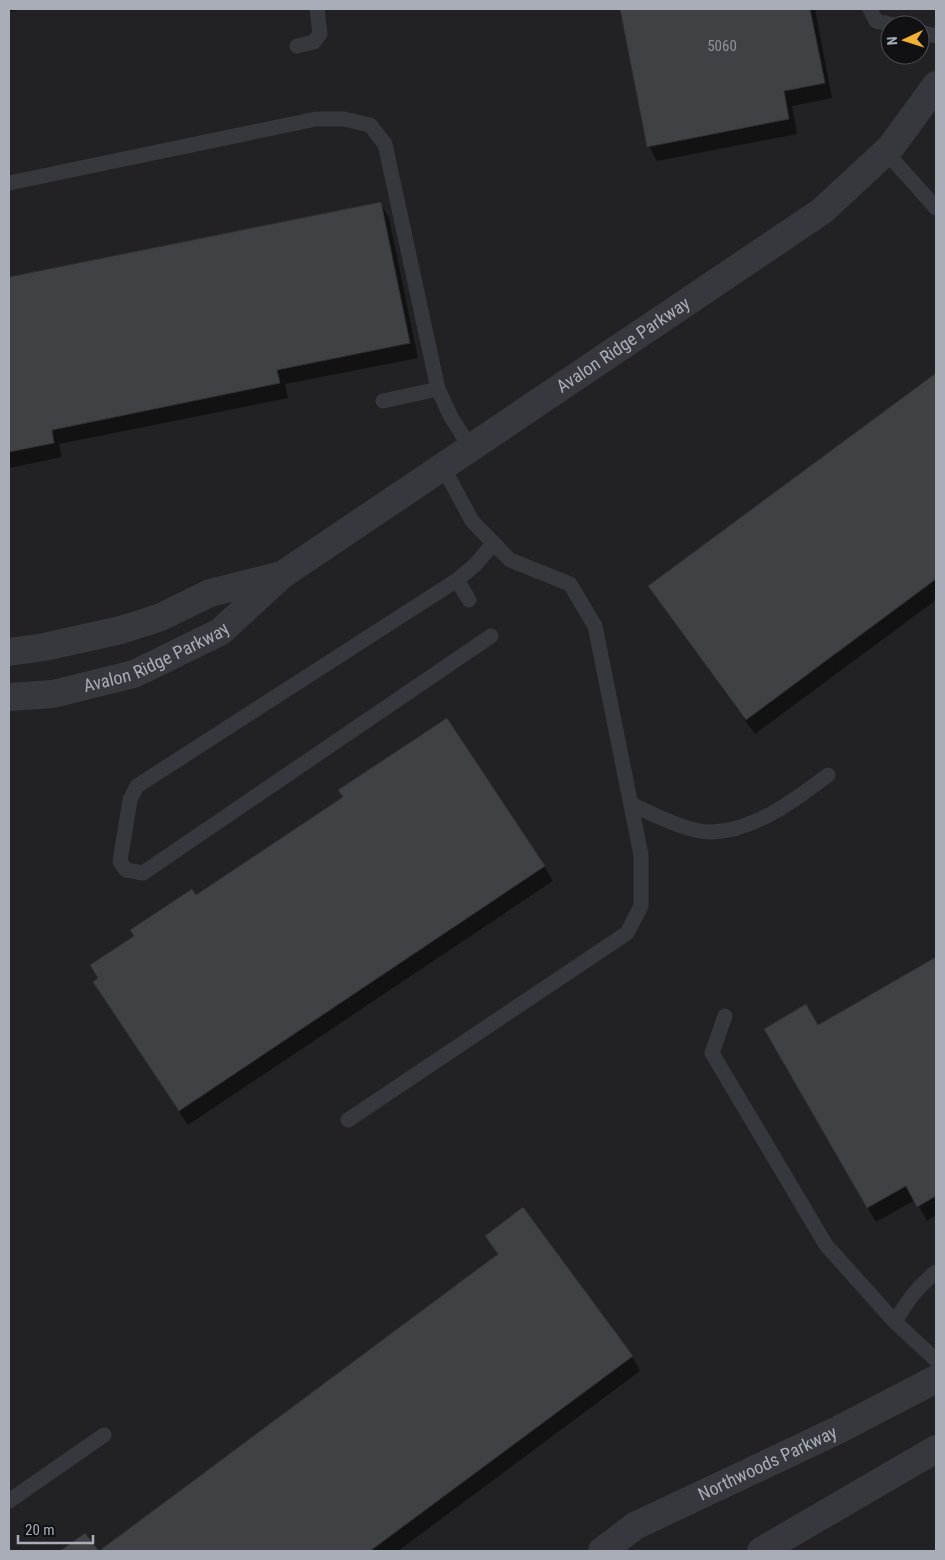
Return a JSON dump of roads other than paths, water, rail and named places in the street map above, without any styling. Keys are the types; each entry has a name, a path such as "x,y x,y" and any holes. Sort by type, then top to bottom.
{"street":[{"name":"Avalon Ridge Parkway","path":"9,697 53,694 134,674 220,632 282,575 822,211 886,152 936,85"},
{"name":"Avalon Ridge Parkway","path":"9,652 44,647 121,630 160,617 210,594 282,575"},
{"name":"Northwoods Parkway","path":"602,1551 635,1526 838,1430 936,1379"},
{"path":"761,1551 936,1450"}],"lane":[{"path":"297,46 314,42 320,34 317,9"},
{"path":"870,9 876,21 880,22"},
{"path":"9,183 316,119 344,119 370,125 385,144 438,388 451,417 470,447"},
{"path":"886,152 936,208"},
{"path":"383,401 438,388"},
{"path":"348,1120 627,933 641,906 641,855 595,626 570,584 510,560 472,521 442,466"},
{"path":"491,636 143,873 126,870 120,861 130,800 137,786 457,580 475,565 494,543"},
{"path":"457,580 469,600"},
{"path":"630,804 681,825 713,832 741,826 784,808 828,775"},
{"path":"725,1016 712,1052 826,1245 895,1322 936,1360"},
{"path":"895,1322 906,1302 922,1283 936,1272"},
{"path":"9,1501 104,1435"}]}
